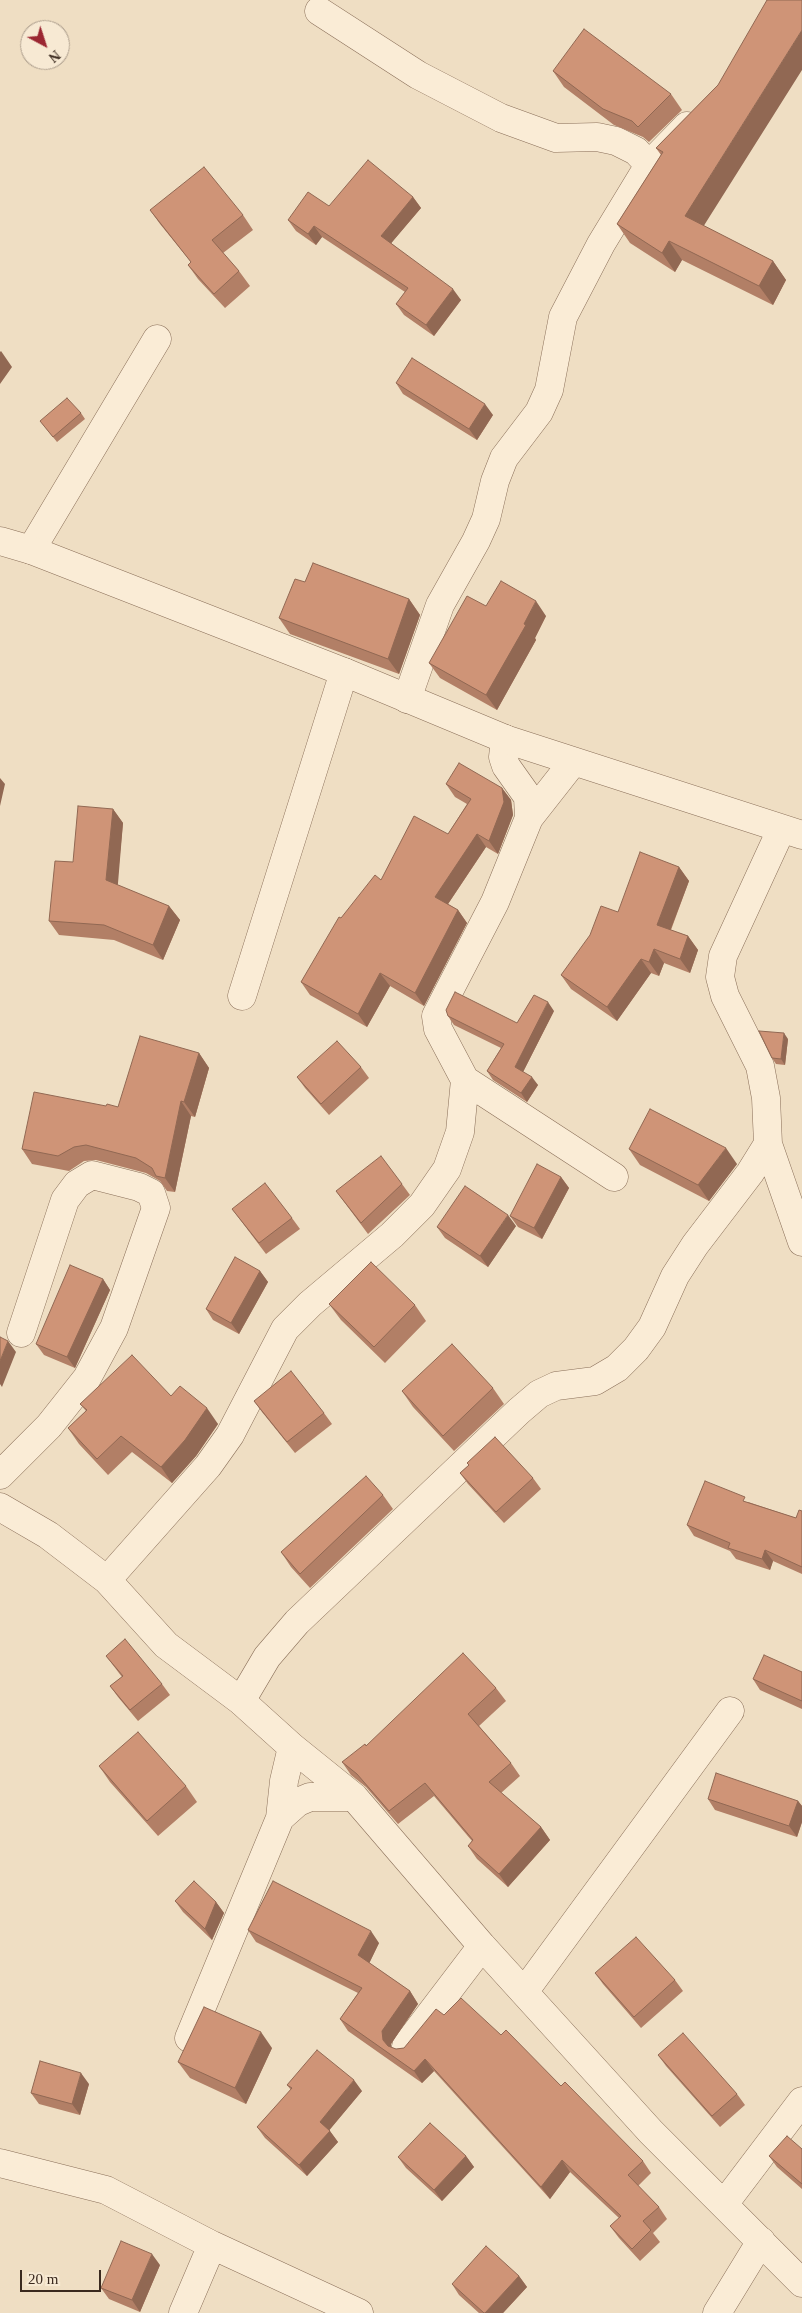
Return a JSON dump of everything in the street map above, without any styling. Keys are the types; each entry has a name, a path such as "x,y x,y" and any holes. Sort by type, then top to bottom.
{"street":[{"path":"319,11 418,75 501,118 556,138 597,137 616,141 636,151 649,165"},
{"path":"407,699 440,605 476,541 486,518 495,481 504,458 539,412 549,390 563,317 601,244 649,165 706,108"},
{"path":"31,550 157,339"},
{"path":"0,541 31,550 344,672 505,739 792,832 723,956 720,977 725,996 760,1066 766,1098 768,1144 802,1242"},
{"path":"242,996 344,672"},
{"path":"505,739 503,757 506,766 528,797 529,818"},
{"path":"573,762 529,818 495,902 436,1016 438,1029 465,1080 614,1177"},
{"path":"107,1580 208,1466 230,1435 285,1329 310,1304 392,1235 422,1205 447,1169 460,1132 465,1080"},
{"path":"241,1701 267,1657 296,1622 520,1410 540,1394 556,1386 595,1381 617,1368 636,1349 652,1327 675,1276 695,1245 750,1173 768,1144"},
{"path":"0,1475 49,1426 87,1378 114,1328 156,1208 152,1194 139,1187 92,1175 77,1184 65,1200 21,1333"},
{"path":"0,1507 48,1535 107,1580 166,1645 241,1701 292,1747 354,1797 482,1946 651,2132 802,2283"},
{"path":"524,1992 730,1711"},
{"path":"189,2038 280,1818 284,1781 292,1747"},
{"path":"280,1818 298,1802 310,1797 354,1797"},
{"path":"406,2046 482,1946"},
{"path":"724,2204 802,2101"},
{"path":"0,2162 106,2190 212,2245 359,2313"},
{"path":"717,2313 761,2241"},
{"path":"183,2313 212,2245"}],"building":[{"path":"767,0 802,0 802,30 685,216 773,261 759,286 669,241 662,253 617,224 663,152 656,148 718,85"},
{"path":"584,29 671,94 638,127 632,121 603,109 553,71"},
{"path":"368,160 413,197 381,236 453,289 426,325 396,304 408,288 314,226 308,234 288,220 308,192 329,206"},
{"path":"204,167 243,215 212,240 239,271 214,294 188,265 191,262 150,210"},
{"path":"412,358 485,404 469,429 396,383"},
{"path":"67,398 81,413 53,437 40,421"},
{"path":"313,563 409,599 388,659 279,618 295,579 305,582"},
{"path":"501,581 536,601 524,624 526,625 486,695 429,663 467,596 486,606"},
{"path":"459,763 502,788 504,802 489,841 477,834 435,897 458,910 415,993 380,973 358,1014 301,982 339,917 341,918 375,875 381,880 414,816 448,834 471,799 446,784"},
{"path":"78,806 113,809 106,880 169,906 153,945 104,925 49,921 55,861 73,862"},
{"path":"640,852 679,867 657,925 688,936 680,959 654,949 649,962 641,959 607,1007 561,975 590,935 601,906 618,912"},
{"path":"455,992 517,1023 534,995 548,1002 515,1067 532,1077 521,1093 487,1071 504,1044 448,1016 446,1010"},
{"path":"759,1031 784,1033 781,1059 772,1058"},
{"path":"140,1036 199,1053 184,1102 181,1101 165,1178 156,1176 152,1168 136,1158 86,1145 74,1147 58,1156 22,1149 34,1092 118,1107"},
{"path":"337,1041 361,1067 321,1104 297,1077"},
{"path":"650,1109 726,1148 698,1185 629,1149"},
{"path":"381,1156 402,1184 361,1223 336,1191"},
{"path":"537,1164 561,1177 534,1228 510,1216"},
{"path":"265,1183 292,1218 259,1243 232,1209"},
{"path":"465,1186 508,1215 480,1256 437,1227"},
{"path":"235,1257 260,1271 231,1323 206,1309"},
{"path":"371,1262 415,1305 374,1347 329,1304"},
{"path":"70,1265 103,1279 67,1357 36,1344"},
{"path":"0,1337 8,1341 0,1361"},
{"path":"452,1344 493,1388 443,1436 402,1391"},
{"path":"132,1355 171,1396 180,1386 207,1408 185,1440 161,1467 121,1436 97,1459 68,1428 87,1410 80,1404"},
{"path":"291,1371 324,1413 287,1442 254,1401"},
{"path":"495,1437 533,1478 496,1512 460,1473 469,1465 467,1463"},
{"path":"366,1476 383,1495 300,1574 281,1552"},
{"path":"705,1481 745,1497 743,1501 796,1518 799,1510 802,1511 802,1567 765,1550 762,1559 728,1548 730,1543 687,1525"},
{"path":"125,1639 162,1684 130,1710 110,1686 123,1676 106,1656"},
{"path":"463,1653 496,1688 468,1714 511,1763 489,1782 541,1827 499,1874 468,1846 473,1840 425,1783 389,1811 357,1774 342,1762 365,1744 366,1746"},
{"path":"764,1655 802,1672 802,1701 753,1679"},
{"path":"138,1732 186,1786 147,1821 99,1766"},
{"path":"716,1773 798,1801 789,1826 708,1799"},
{"path":"194,1881 216,1902 205,1929 175,1901"},
{"path":"273,1881 371,1931 358,1955 410,1991 382,2031 383,2040 388,2046 396,2049 404,2048 436,2009 444,2015 461,1998 501,2035 506,2030 561,2086 565,2082 643,2161 628,2175 659,2207 643,2221 651,2230 632,2249 610,2226 621,2216 562,2160 541,2187 425,2059 414,2071 340,2019 362,1988 248,1930"},
{"path":"636,1937 675,1980 634,2017 595,1973"},
{"path":"204,2007 261,2032 235,2088 178,2062"},
{"path":"683,2033 737,2094 712,2116 658,2055"},
{"path":"317,2050 354,2080 320,2122 330,2131 299,2165 257,2127 292,2088 287,2085"},
{"path":"40,2061 81,2073 72,2104 31,2093"},
{"path":"430,2123 466,2156 434,2190 398,2157"},
{"path":"787,2136 802,2149 802,2184 769,2156"},
{"path":"121,2241 152,2254 132,2300 101,2288"},
{"path":"486,2246 519,2276 484,2313 452,2284"}]}
